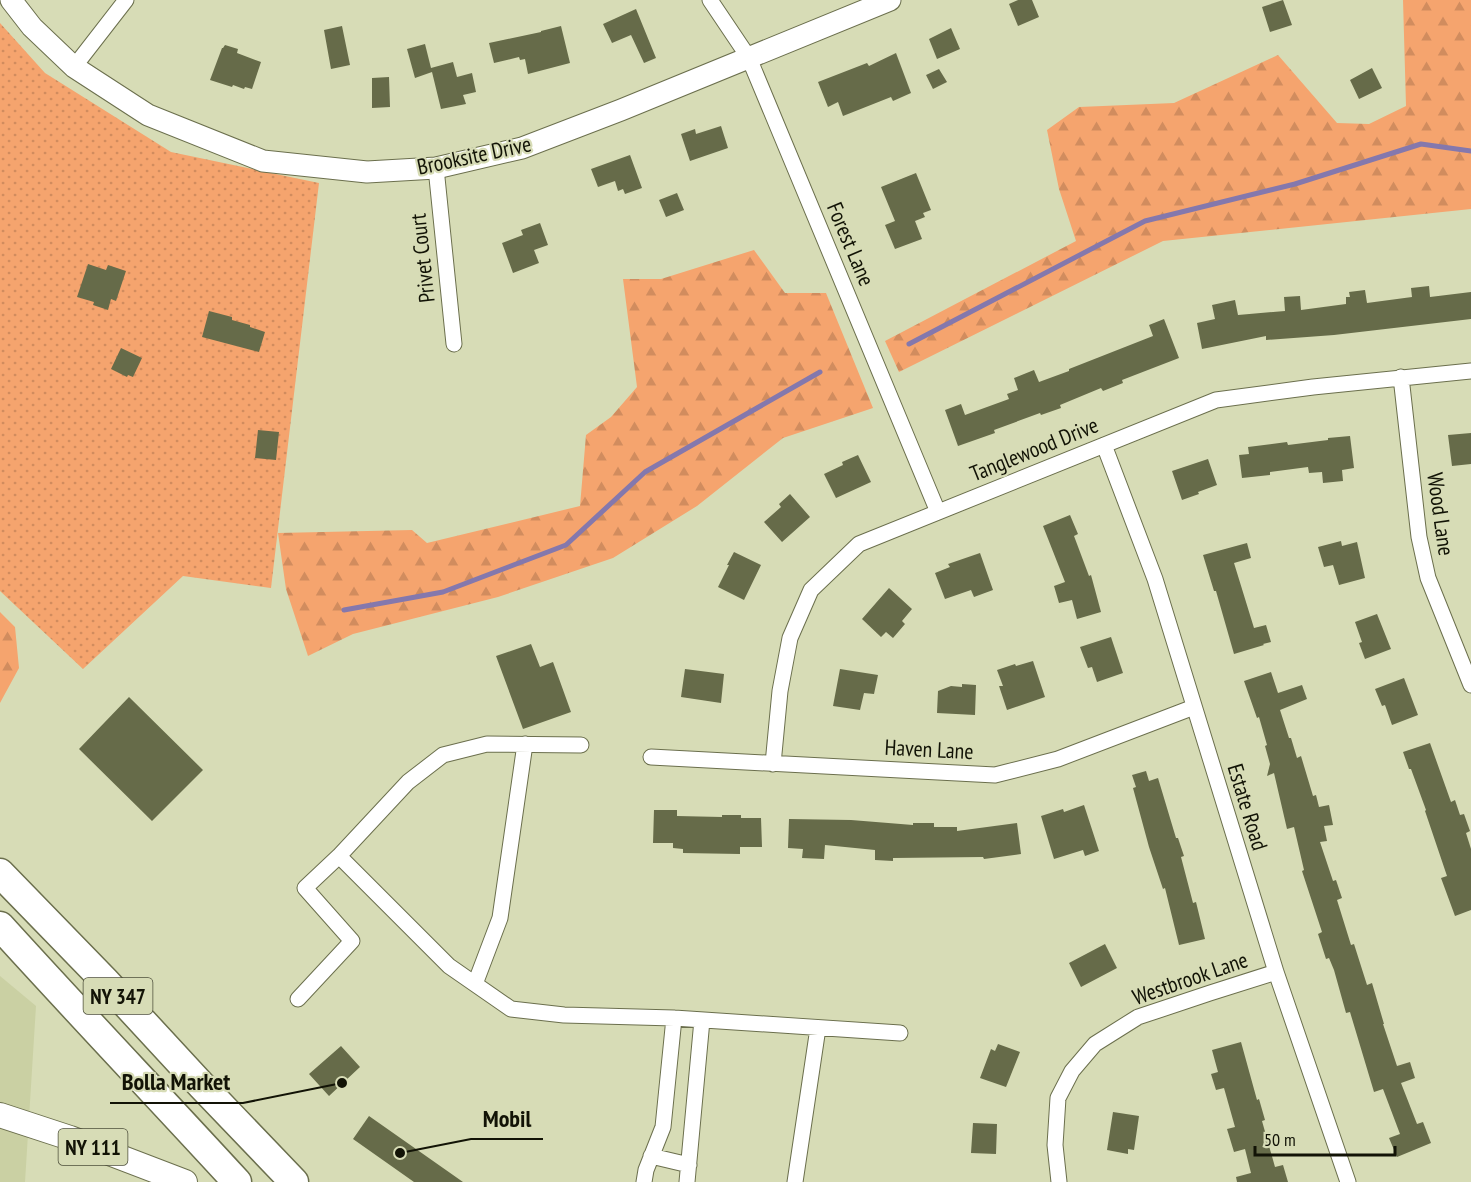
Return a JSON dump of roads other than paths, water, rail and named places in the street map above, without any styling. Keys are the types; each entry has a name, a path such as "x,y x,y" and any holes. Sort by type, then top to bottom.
{"highway":[{"name":"NY 347","path":"0,873 294,1182"},
{"name":"NY 347","path":"0,926 237,1182"}],"main road":[{"name":"NY 111","path":"0,1115 70,1138 185,1182"}],"street":[{"name":"Brooksite Drive","path":"11,0 32,27 74,68 148,115 263,160 367,172 436,168 522,148 890,0"},
{"path":"74,68 126,0"},
{"name":"Forest Lane","path":"710,0 749,58 938,512"},
{"name":"Privet Court","path":"436,168 454,344"},
{"name":"Tanglewood Drive","path":"773,764 780,691 790,638 811,590 859,544 1216,400 1471,370"},
{"name":"Wood Lane","path":"1401,377 1419,537 1428,578 1471,686"},
{"name":"Estate Road","path":"1104,445 1155,579 1276,972 1348,1182"},
{"name":"Haven Lane","path":"651,757 995,775 1058,759 1194,707"},
{"path":"298,999 352,941 305,888 339,856 408,782 443,754 487,744 581,745"},
{"path":"475,984 500,918 525,744"},
{"path":"339,856 449,966 511,1009 564,1015 674,1018 900,1034"},
{"name":"Westbrook Lane","path":"1059,1182 1055,1145 1058,1098 1072,1071 1095,1044 1138,1017 1276,972"},
{"path":"644,1182 646,1170 663,1127 674,1018"},
{"path":"687,1182 702,1020"},
{"path":"795,1182 818,1028"},
{"path":"651,1156 689,1165"}],"waterway":[{"path":"909,344 1145,221 1295,184 1421,144 1471,151"},
{"path":"344,610 443,592 566,545 645,472 820,372"}],"place":[{"name":"Bolla Market","path":"342,1083"},
{"name":"Mobil","path":"400,1153"}]}
